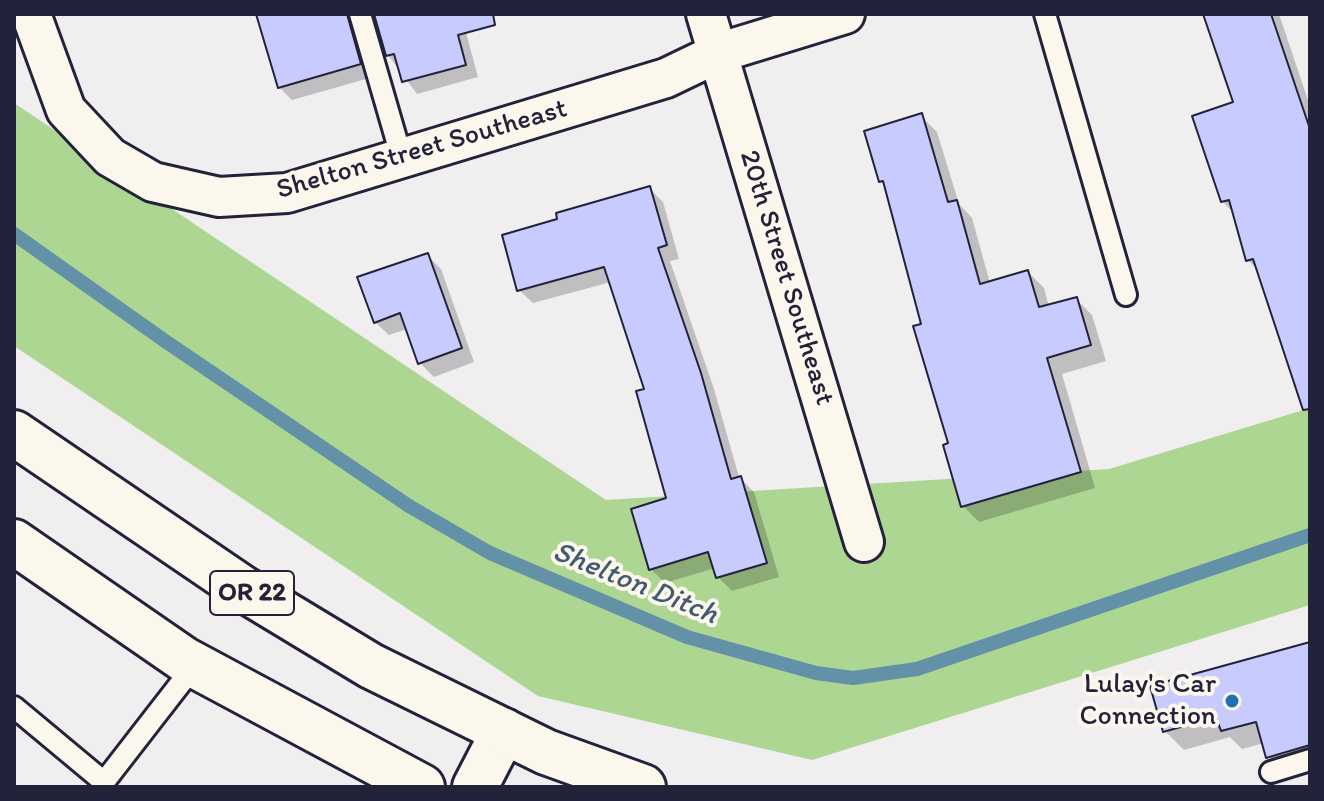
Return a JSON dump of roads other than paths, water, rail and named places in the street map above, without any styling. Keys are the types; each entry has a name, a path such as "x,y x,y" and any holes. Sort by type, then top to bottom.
{"main road":[{"name":"OR 22","path":"14,433 255,595 371,666 546,752 643,787"},
{"path":"14,542 194,666 422,787"},
{"path":"475,787 504,731"}],"street":[{"name":"Shelton Street Southeast","path":"31,14 66,110 110,157 153,182 219,197 287,193 666,78 718,53 845,14"},
{"name":"20th Street Southeast","path":"706,14 864,542"}],"lane":[{"path":"360,14 402,159"},
{"path":"1045,14 1126,295"},
{"path":"14,707 107,785 194,666"},
{"path":"1271,772 1310,760"}],"waterway":[{"name":"Shelton Ditch","path":"14,234 165,341 409,506 490,553 687,637 816,673 853,678 917,669 1310,535"}],"place":[{"name":"Lulay's Car Connection","path":"1232,701"}]}
